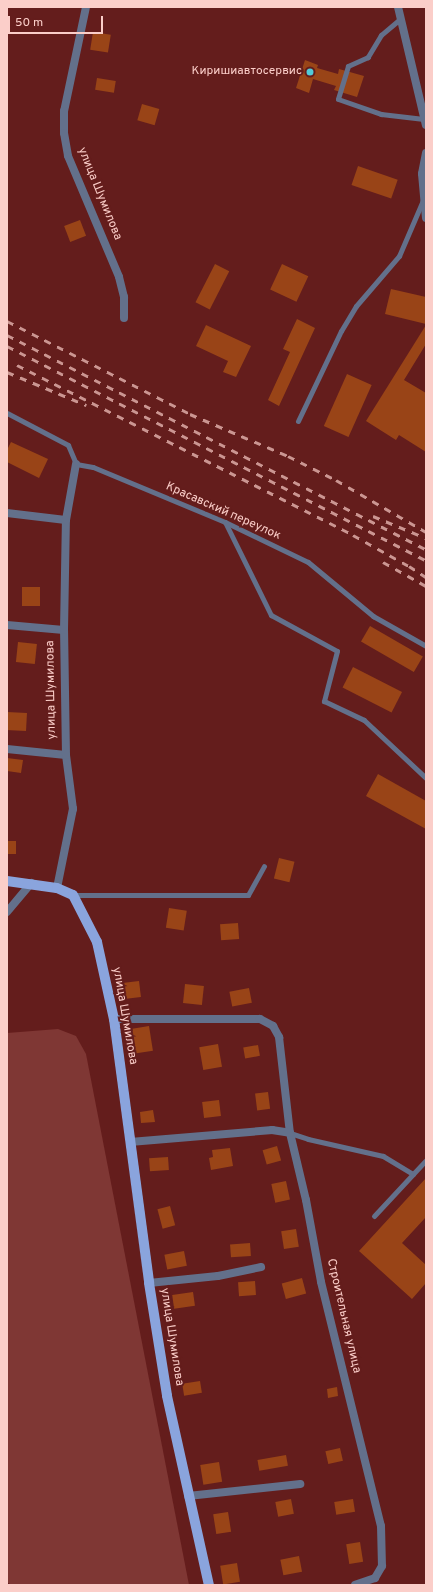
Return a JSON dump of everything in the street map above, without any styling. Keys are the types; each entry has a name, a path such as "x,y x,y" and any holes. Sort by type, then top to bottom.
{"main road":[{"path":"7,881 31,883 57,888 73,895"},
{"name":"улица Шумилова","path":"73,895 97,942 114,1020 149,1284 168,1396 188,1496 209,1585"}],"street":[{"name":"улица Шумилова","path":"86,7 64,110 64,133 68,156 119,277 124,297 124,318"},
{"path":"398,7 425,122"},
{"path":"426,153 422,174 426,218"},
{"name":"улица Шумилова","path":"57,888 72,809 66,755 64,630 66,520 76,464"},
{"path":"7,514 66,520"},
{"path":"7,625 64,630"},
{"path":"7,749 66,755"},
{"path":"7,912 31,883"},
{"name":"Строительная улица","path":"114,1020 260,1018 273,1026 278,1037 290,1133 306,1200 321,1282 381,1526 382,1566 375,1578 355,1585"},
{"path":"130,1142 272,1130 290,1133"},
{"path":"149,1284 218,1276 261,1266"},
{"path":"188,1496 300,1484"}],"lane":[{"path":"400,19 381,35 368,57 348,66 338,99 381,114 425,122"},
{"path":"298,421 341,331 356,306 399,256 424,197"},
{"path":"7,413 68,445 76,464"},
{"name":"Красавский переулок","path":"76,464 93,467 225,522 308,562 373,616 426,646"},
{"path":"225,522 271,615 337,651 324,701 364,720 426,778"},
{"path":"73,895 248,895 264,866"},
{"path":"290,1133 308,1139 383,1156 413,1174"},
{"path":"374,1216 426,1160"}],"shaded area":[{"path":"58,1029 76,1036 86,1054 189,1585 11,1585 7,1582 7,1033"}],"building":[{"path":"93,32 111,35 108,53 90,50"},
{"path":"305,60 318,65 317,68 338,74 339,69 364,76 357,97 334,90 336,86 313,79 309,93 296,88"},
{"path":"97,78 116,81 114,93 95,90"},
{"path":"142,104 159,109 155,125 137,120"},
{"path":"358,166 398,180 391,199 351,185"},
{"path":"80,220 86,236 70,242 64,226"},
{"path":"215,264 229,271 210,310 195,302"},
{"path":"282,264 308,276 296,302 270,289"},
{"path":"391,289 426,297 426,324 385,314"},
{"path":"297,319 315,328 279,406 268,400 290,352 283,349"},
{"path":"206,325 251,346 236,377 223,372 228,361 196,346"},
{"path":"426,325 426,344 404,380 426,393 426,452 399,435 396,440 366,421"},
{"path":"347,374 372,385 348,437 324,426"},
{"path":"11,442 48,459 39,478 7,462 7,450"},
{"path":"22,587 40,587 40,606 22,606"},
{"path":"370,626 423,656 414,672 361,642"},
{"path":"18,642 37,644 35,664 16,662"},
{"path":"353,667 402,692 392,712 343,687"},
{"path":"7,712 27,713 26,731 7,730"},
{"path":"7,758 23,760 21,773 7,771"},
{"path":"378,774 426,801 426,829 366,796"},
{"path":"7,841 16,841 16,854 7,854"},
{"path":"279,858 295,862 289,882 274,878"},
{"path":"169,908 187,911 184,931 166,928"},
{"path":"238,923 239,939 221,940 220,924"},
{"path":"139,981 141,997 120,999 118,984"},
{"path":"185,984 204,986 202,1005 183,1003"},
{"path":"249,988 252,1003 232,1007 229,992"},
{"path":"149,1026 153,1051 133,1054 129,1029"},
{"path":"218,1044 222,1067 203,1070 199,1047"},
{"path":"258,1045 260,1056 245,1058 243,1048"},
{"path":"268,1092 270,1109 257,1110 255,1094"},
{"path":"219,1100 221,1116 204,1118 202,1102"},
{"path":"153,1110 155,1122 141,1123 140,1112"},
{"path":"277,1146 281,1160 267,1165 263,1150"},
{"path":"230,1148 233,1166 211,1170 209,1158 213,1157 212,1150"},
{"path":"168,1157 169,1170 150,1171 149,1158"},
{"path":"426,1178 426,1217 402,1243 426,1265 426,1283 412,1299 359,1251"},
{"path":"286,1181 290,1200 275,1203 271,1184"},
{"path":"170,1206 175,1225 163,1229 157,1209"},
{"path":"296,1229 299,1247 284,1249 281,1231"},
{"path":"250,1243 251,1256 231,1257 230,1244"},
{"path":"184,1251 187,1266 167,1270 164,1255"},
{"path":"302,1278 306,1293 286,1299 282,1283"},
{"path":"255,1281 256,1295 239,1296 238,1282"},
{"path":"193,1292 195,1306 174,1309 172,1295"},
{"path":"200,1381 202,1393 184,1396 182,1384"},
{"path":"337,1387 338,1396 328,1398 327,1389"},
{"path":"340,1448 343,1461 328,1464 325,1451"},
{"path":"286,1455 288,1466 259,1471 257,1460"},
{"path":"219,1462 222,1482 203,1485 200,1465"},
{"path":"291,1499 294,1514 278,1517 275,1502"},
{"path":"353,1499 355,1512 336,1515 334,1502"},
{"path":"228,1512 231,1532 216,1534 213,1514"},
{"path":"360,1542 363,1562 349,1564 346,1544"},
{"path":"299,1556 302,1572 283,1575 280,1560"},
{"path":"237,1563 240,1582 223,1584 220,1566"}],"railway":[{"path":"7,321 190,414 288,456 336,480 426,532"},
{"path":"7,335 426,549"},
{"path":"7,346 426,560"},
{"path":"17,365 353,535 414,569"},
{"path":"7,372 86,405"},
{"path":"373,516 426,538"},
{"path":"383,562 426,586"},
{"path":"409,566 426,577"}],"place":[{"name":"Киришиавтосервис","path":"310,72"}]}
